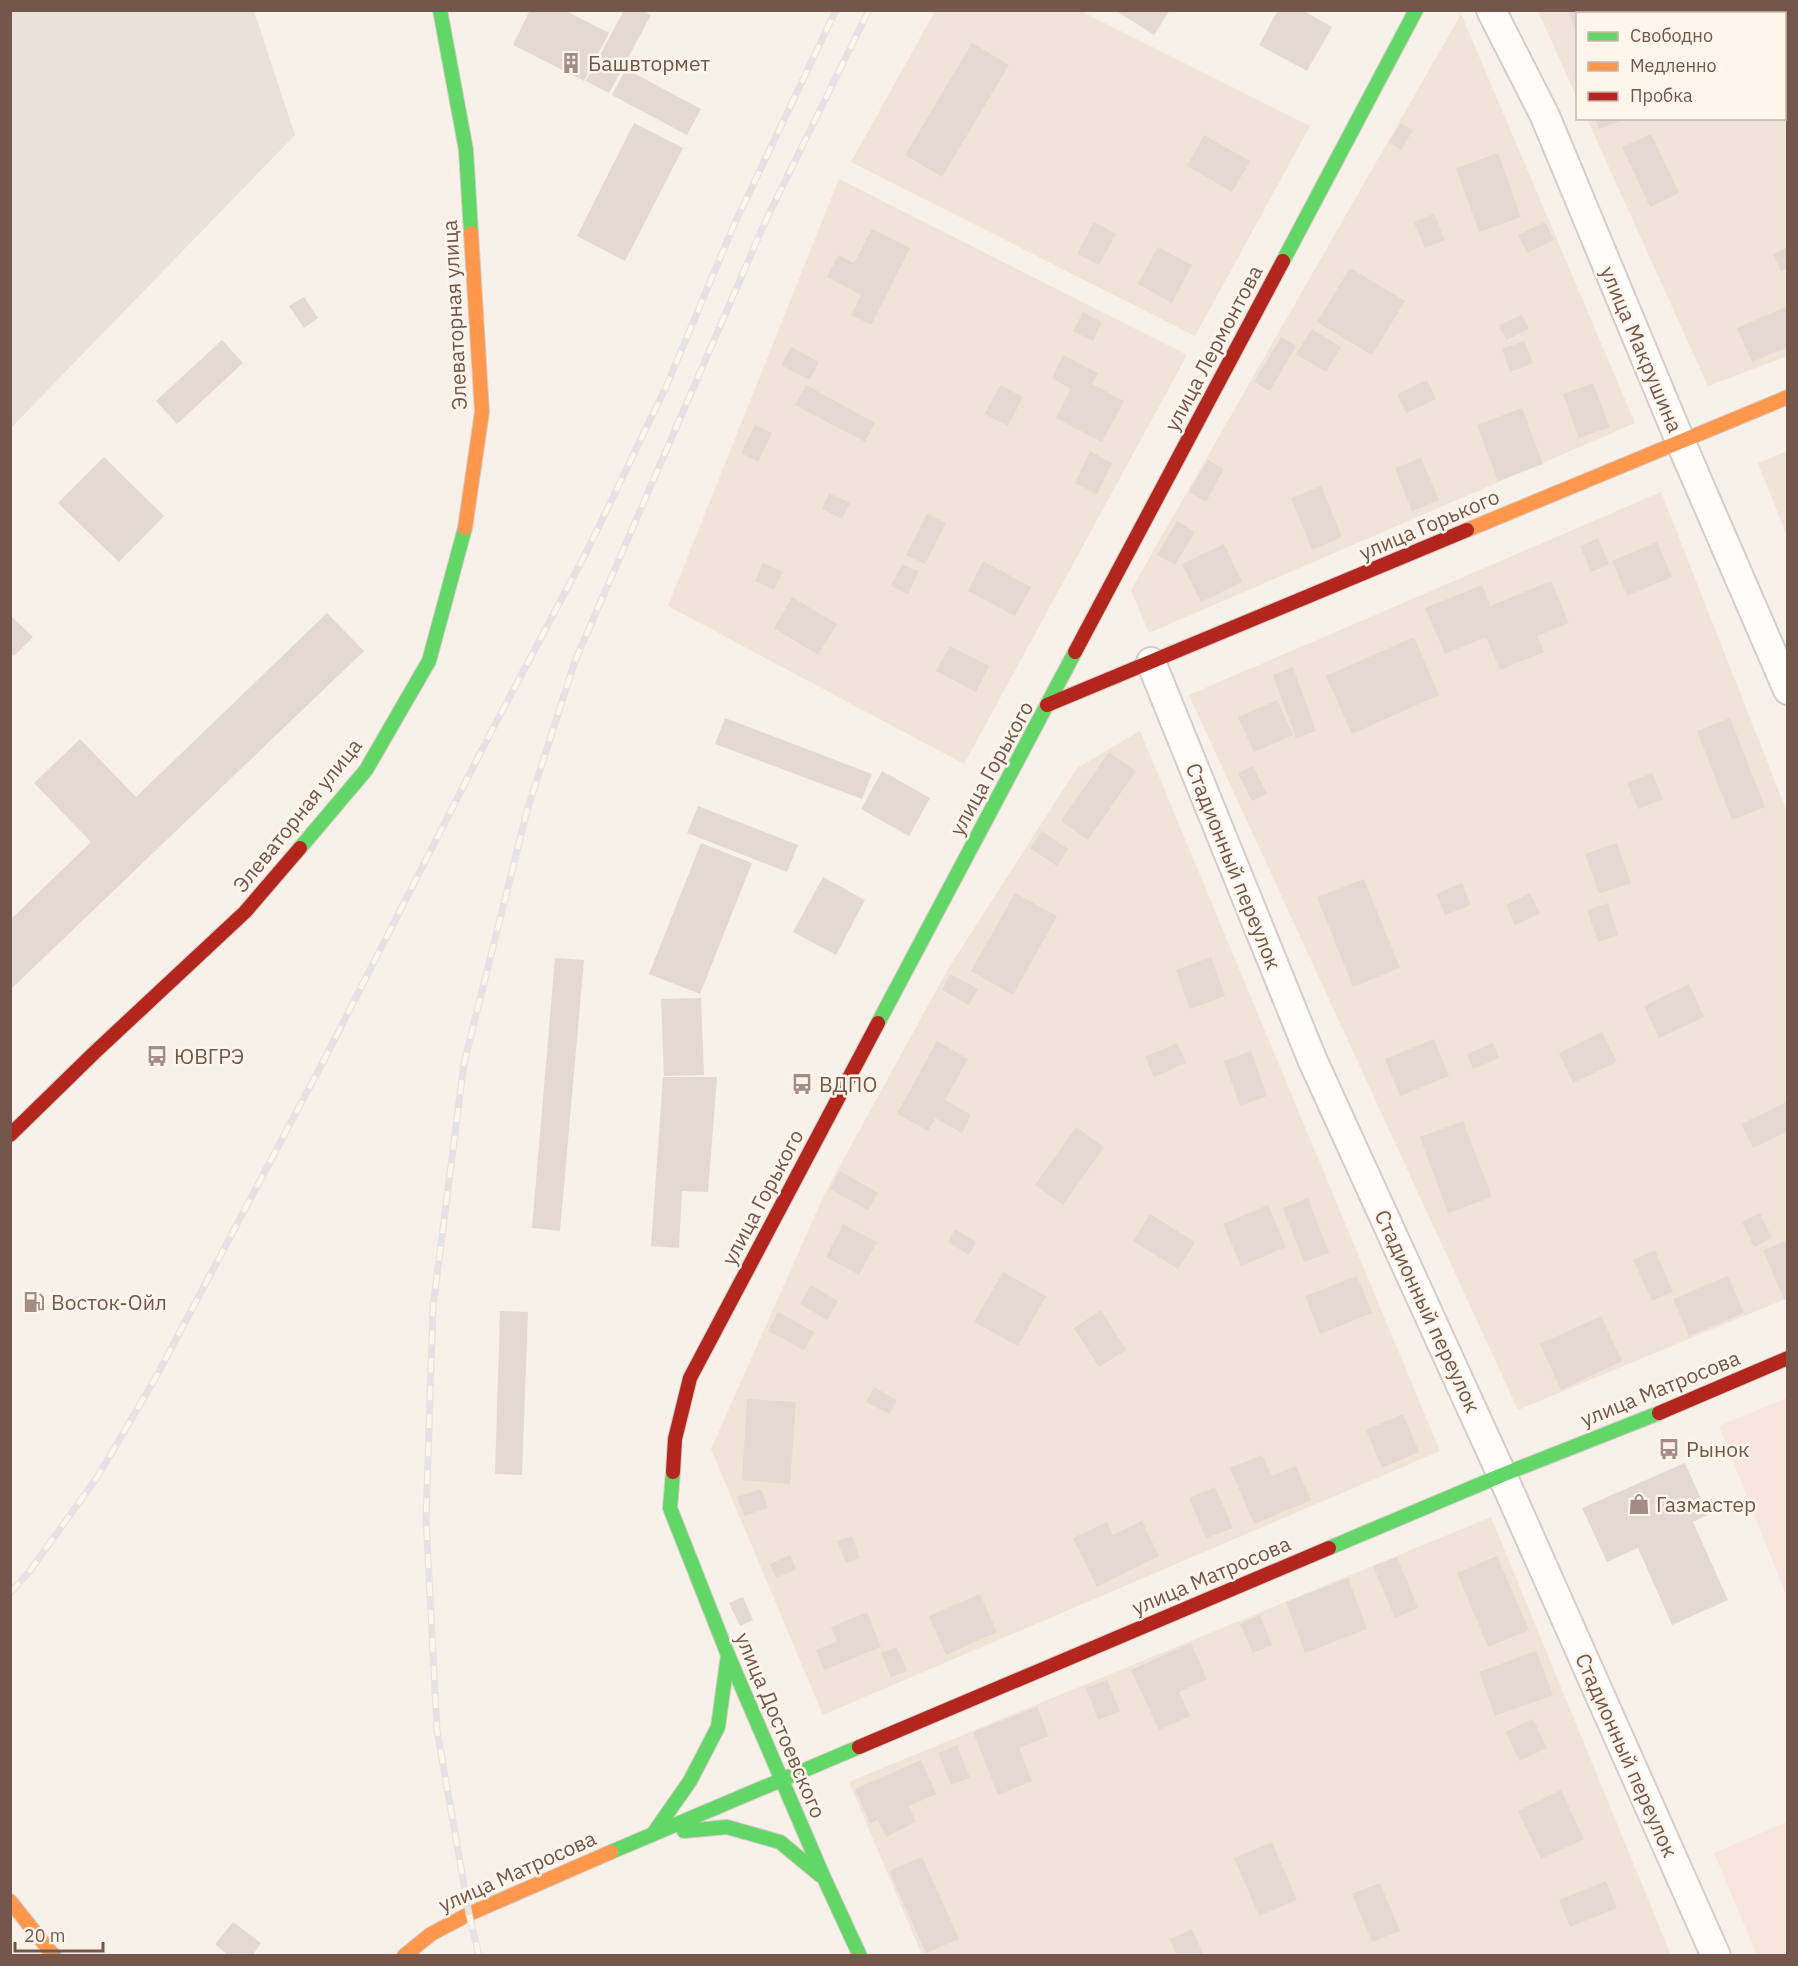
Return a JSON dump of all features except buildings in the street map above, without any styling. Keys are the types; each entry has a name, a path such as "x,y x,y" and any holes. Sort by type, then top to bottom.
{"main road":[{"name":"Элеваторная улица","path":"10,1135 245,912 366,770 429,661 465,531 482,412 466,150 440,10"},
{"name":"улица Лермонтова","path":"1047,705 1416,10"},
{"name":"улица Горького","path":"670,1508 675,1439 690,1378 1047,705 1788,397"},
{"name":"улица Матросова","path":"404,1956 431,1934 469,1914 653,1834 1502,1475 1701,1396 1788,1358"},
{"name":"улица Достоевского","path":"670,1508 728,1655 860,1956"},
{"path":"653,1834 690,1781 717,1727 728,1655"},
{"name":"улица Матросова","path":"653,1834 728,1827 780,1842 824,1878"},
{"path":"10,1901 54,1956"}],"street":[{"name":"улица Макрушина","path":"1491,10 1545,116 1681,443 1788,690"},
{"name":"Стадионный переулок","path":"1151,662 1312,1059 1502,1475 1716,1956"}],"shaded area":[{"path":"11,10 254,11 295,135 11,428"},
{"path":"935,11 1081,11 1310,126 1195,336 851,162"},
{"path":"1538,11 1787,11 1787,356 1708,386 1587,120 1786,120 1786,12 1576,12 1576,96"},
{"path":"1461,14 1635,423 1149,633 1131,590"},
{"path":"839,179 1187,355 964,764 668,606"},
{"path":"1787,451 1787,536 1758,463"},
{"path":"1661,492 1787,812 1787,1298 1518,1410 1189,695"},
{"path":"1140,731 1440,1451 823,1715 711,1449 825,1193 948,969 1077,768"},
{"path":"1787,1398 1787,1597 1719,1426"},
{"path":"1491,1517 1671,1955 922,1955 849,1782"},
{"path":"1787,1822 1787,1955 1757,1955 1714,1853"}],"railway":[{"path":"10,1593 29,1572 98,1476 156,1377 324,1060 490,734 589,547 666,387 734,225 836,10"},
{"path":"479,1956 469,1914 437,1730 426,1518 433,1307 464,1063 527,811 575,661 766,220 869,10"}],"traffic: fast":[{"path":"440,10 466,150 471,233"},
{"path":"1283,261 1416,10"},
{"path":"300,848 366,770 429,661 465,528"},
{"path":"878,1023 1075,652"},
{"path":"1329,1548 1502,1475 1659,1413"},
{"path":"673,1472 670,1508 728,1655 860,1956"},
{"path":"653,1834 690,1781 718,1727 728,1655"},
{"path":"611,1852 859,1747"},
{"path":"684,1831 727,1827 780,1842 820,1875"}],"traffic: slow":[{"path":"465,528 482,412 471,233"},
{"path":"1467,530 1788,397"},
{"path":"404,1956 431,1934 469,1914 611,1852"},
{"path":"10,1901 54,1956"}],"traffic: jam":[{"path":"1075,652 1283,261"},
{"path":"1047,705 1467,530"},
{"path":"10,1135 245,912 300,848"},
{"path":"673,1472 675,1439 690,1378 878,1023"},
{"path":"1659,1413 1788,1358"},
{"path":"859,1747 1329,1548"}],"place":[{"name":"Башвтормет","path":"571,63"},
{"name":"ЮВГРЭ","path":"157,1056"},
{"name":"ВДПО","path":"802,1084"},
{"name":"Восток-Ойл","path":"34,1302"},
{"name":"Рынок","path":"1669,1449"},
{"name":"Газмастер","path":"1639,1504"}]}
